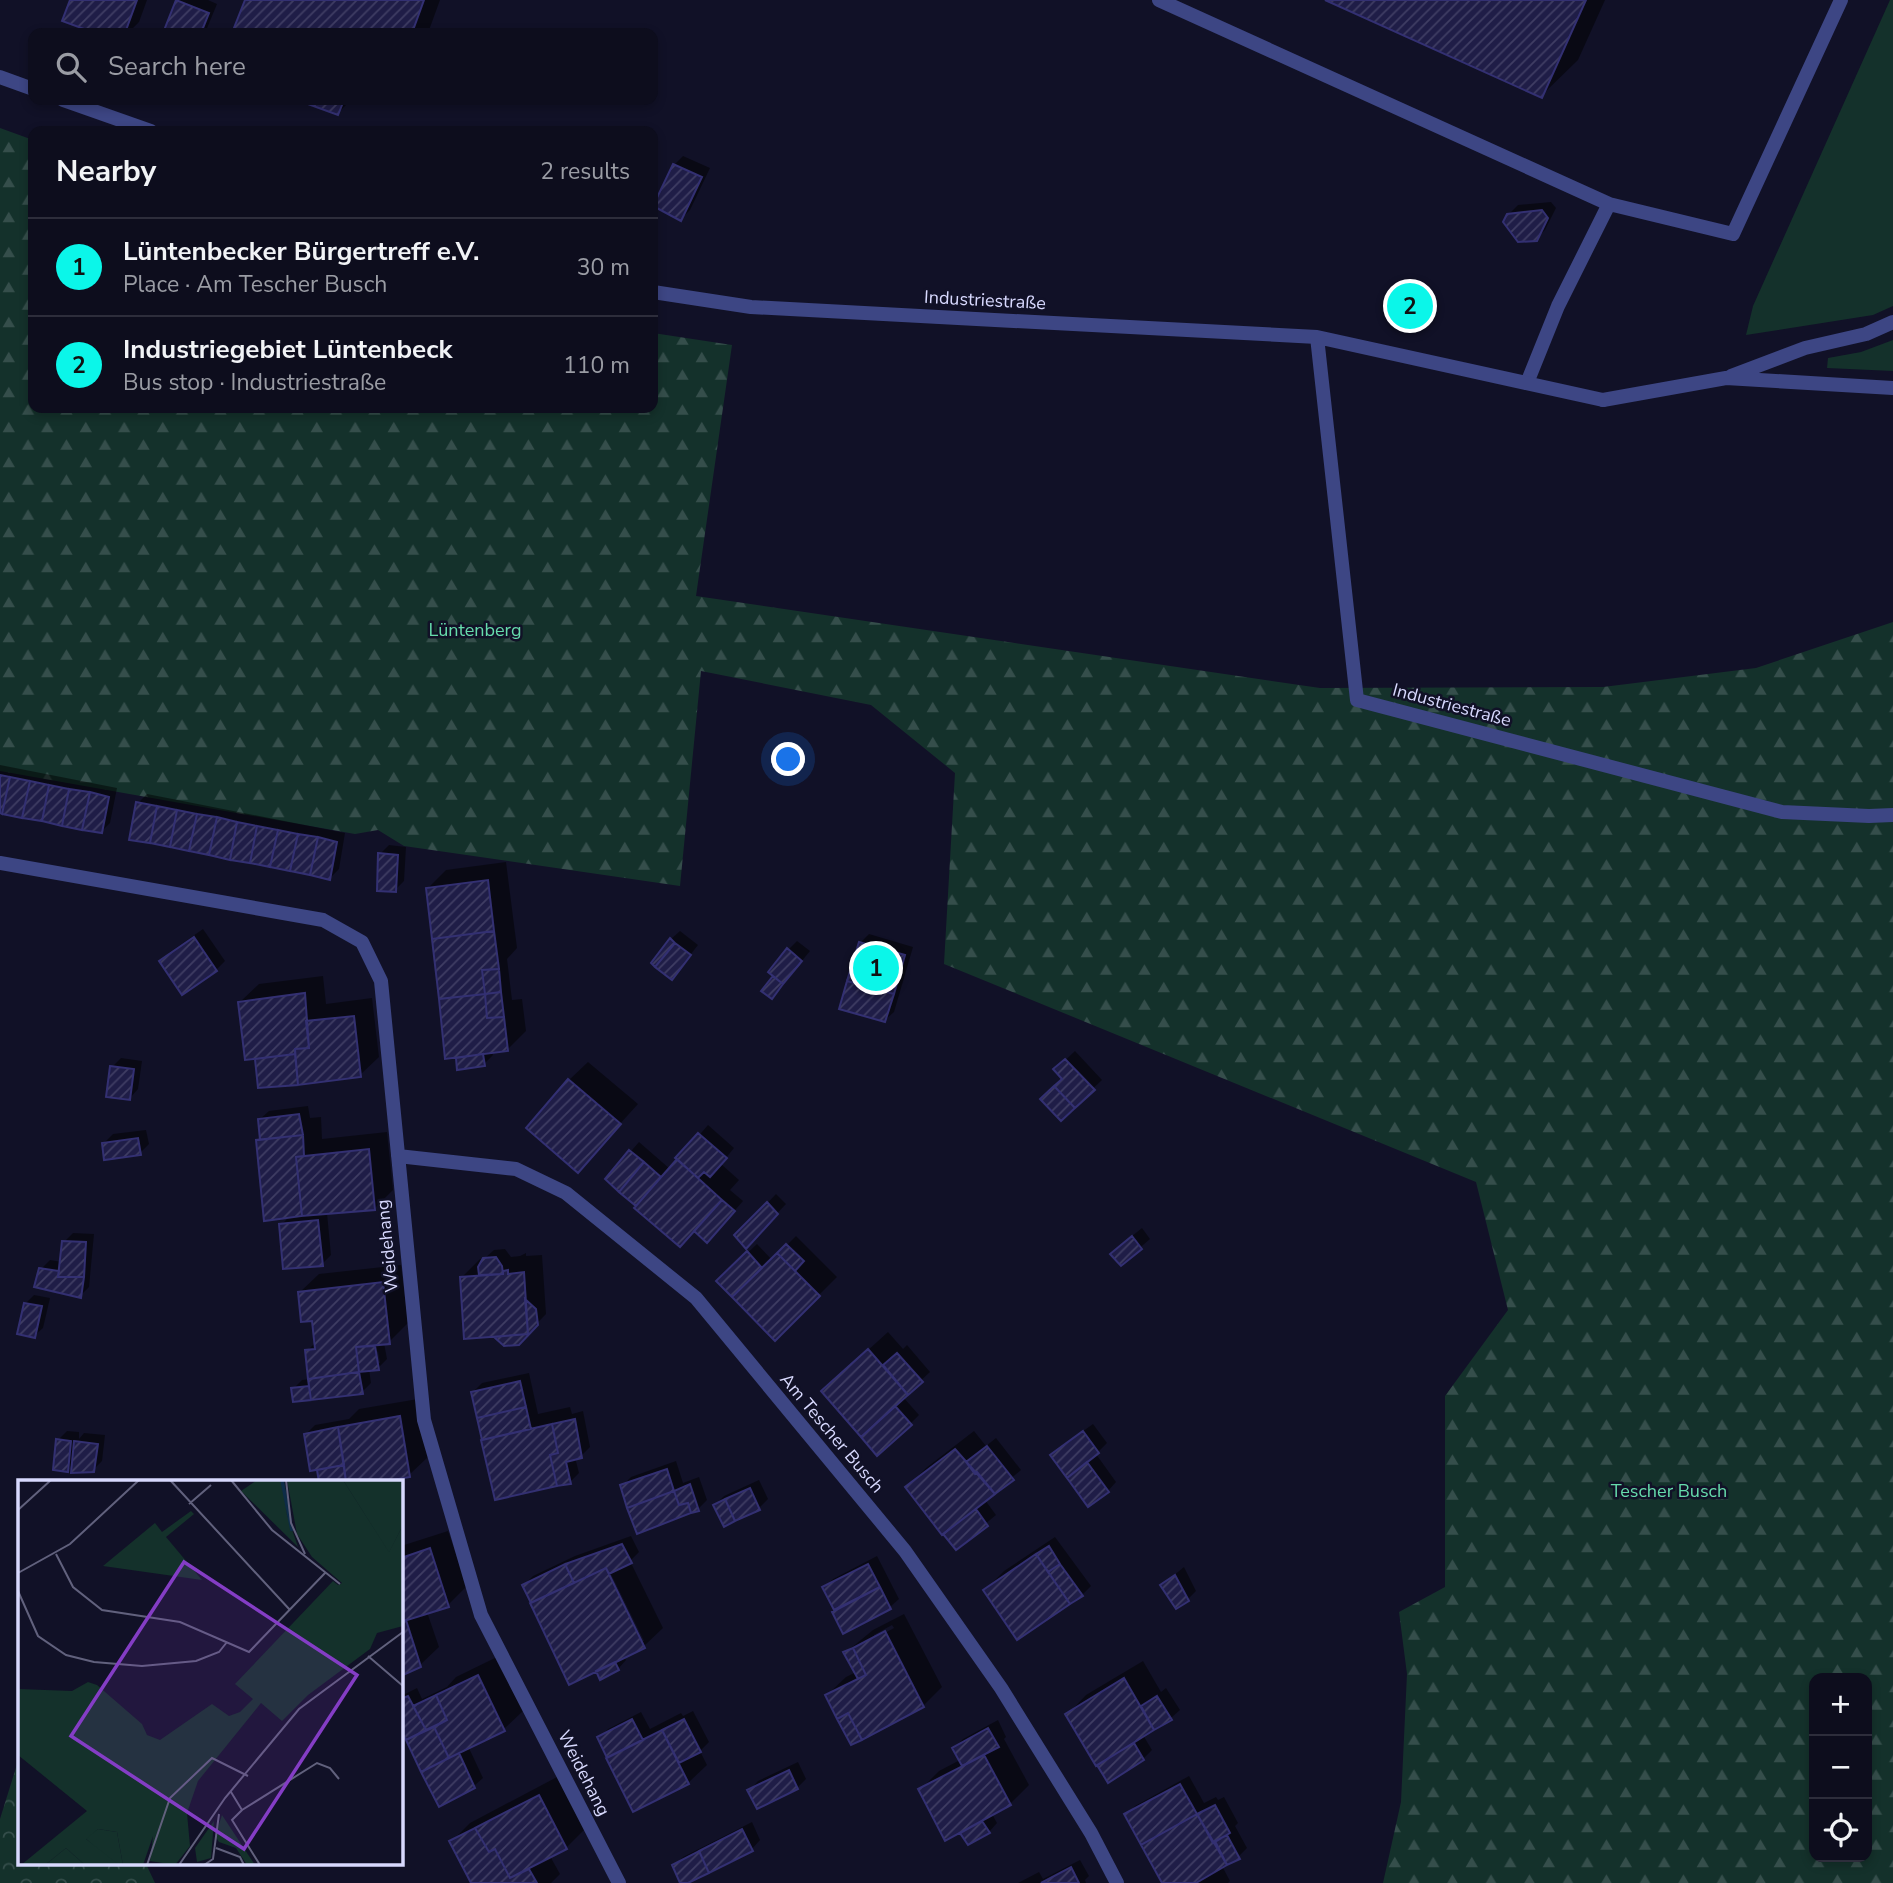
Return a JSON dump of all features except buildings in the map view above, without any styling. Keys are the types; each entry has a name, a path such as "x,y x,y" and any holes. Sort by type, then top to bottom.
{"street":[{"path":"1159,0 1609,204 1733,234 1841,0"},
{"path":"0,77 28,87"},
{"path":"77,105 137,126"},
{"path":"1527,383 1558,306 1609,204"},
{"name":"Industriestraße","path":"658,293 751,307 1317,337 1603,400 1727,378"},
{"path":"1727,378 1805,348 1866,334 1893,323"},
{"name":"Industriestraße","path":"1317,337 1357,700 1782,812 1893,815"},
{"path":"1727,378 1893,388"},
{"name":"Weidehang","path":"0,863 323,920 362,942 382,981 424,1420 481,1615 619,1883"},
{"name":"Am Tescher Busch","path":"398,1156 516,1169 566,1193 696,1298 905,1551 1001,1688 1091,1833 1117,1883"}],"green space":[{"path":"1890,0 1893,0 1893,306 1873,315 1746,335 1753,306"},
{"path":"0,128 28,138 28,413 658,413 658,334 732,345 696,596 1320,688 1603,687 1756,668 1893,622 1893,1883 1383,1883 1401,1802 1407,1674 1399,1612 1445,1587 1445,1396 1508,1310 1476,1182 944,964 955,773 871,705 701,671 680,886 404,846 378,830 355,834 0,771"},
{"path":"1893,340 1893,371 1827,368 1828,358 1861,352"},
{"path":"18,1761 18,1866 147,1866 155,1883 0,1883 0,1819"}],"place":[{"name":"Industriegebiet Lüntenbeck","path":"1410,306"},
{"name":"Lüntenbecker Bürgertreff e.V.","path":"876,968"}],"park label":[{"name":"Lüntenberg","path":"475,630"},
{"name":"Tescher Busch","path":"1669,1491"}]}
